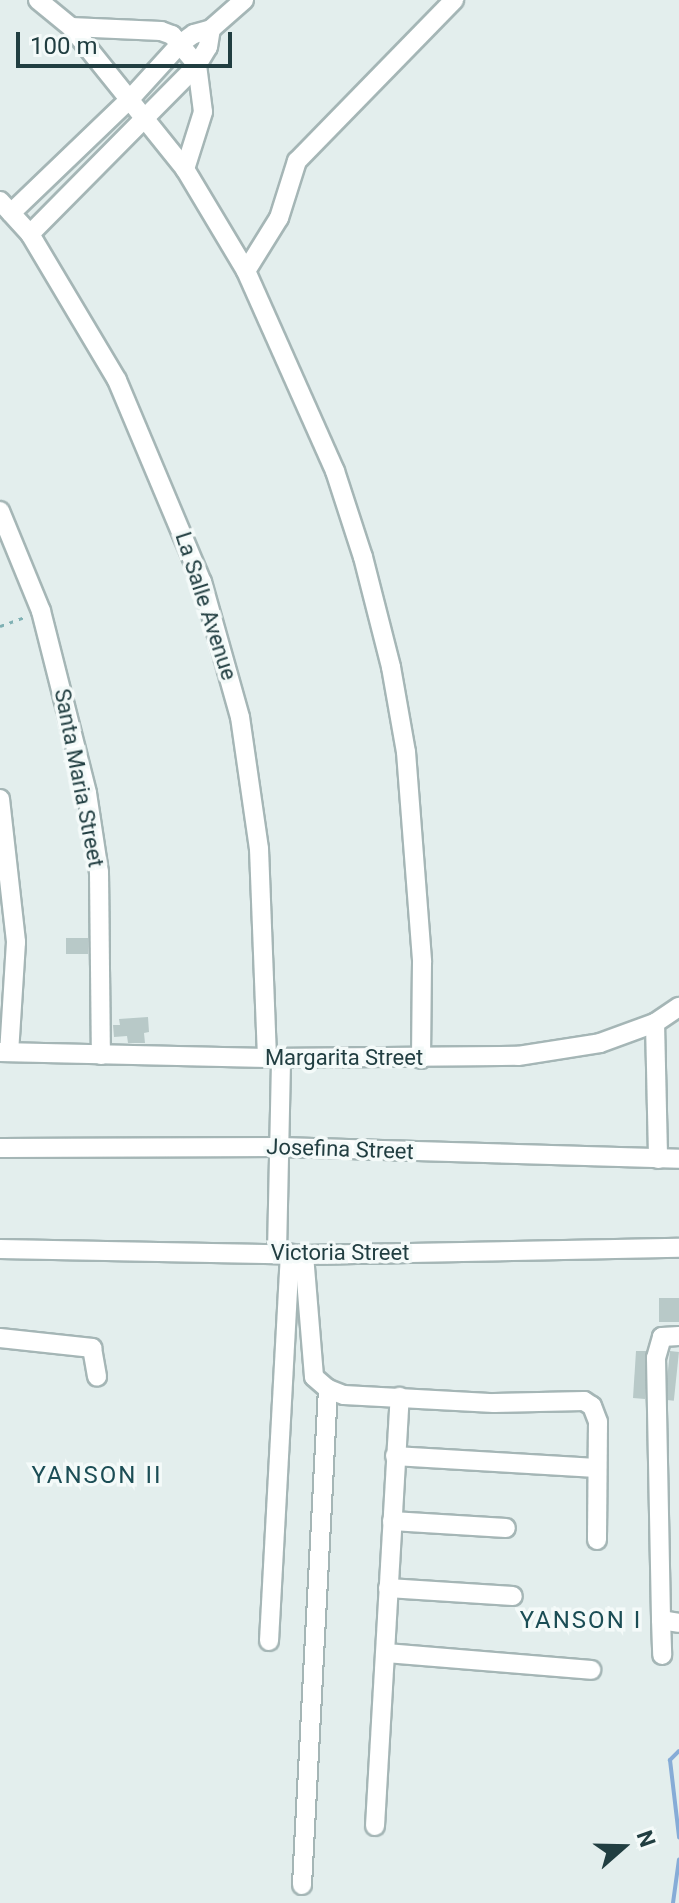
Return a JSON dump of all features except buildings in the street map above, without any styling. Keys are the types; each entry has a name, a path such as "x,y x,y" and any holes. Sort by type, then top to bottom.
{"street":[{"path":"38,0 71,27 185,169 246,271 335,471 363,557 391,667 406,752 415,838 422,962 421,1059"},
{"path":"5,207 130,99 180,44 194,34 211,29 243,0"},
{"path":"246,271 279,218 297,161 454,0"},
{"path":"71,27 161,31 172,35 197,65 203,112 185,169"},
{"path":"30,234 197,65 208,47 211,29"},
{"name":"La Salle Avenue","path":"5,207 30,234 117,380 148,445 202,582 223,649 240,717 259,849 290,1254"},
{"name":"Santa Maria Street","path":"0,511 41,611 69,711 99,872 101,1055"},
{"path":"0,799 16,942 5,1052"},
{"name":"Margarita Street","path":"5,1052 274,1058 518,1056 600,1043 655,1023 679,1007"},
{"path":"655,1023 658,1159"},
{"name":"Josefina Street","path":"0,1148 280,1147 679,1159"},
{"name":"Victoria Street","path":"0,1249 290,1254 679,1248"},
{"path":"290,1254 314,1377 328,1389 344,1395 494,1403 584,1401 592,1406 598,1422 597,1540"},
{"path":"269,1641 290,1254"},
{"path":"662,1655 670,1622 656,1358 662,1337 679,1336"},
{"path":"0,1338 92,1348 97,1377"},
{"path":"302,1885 328,1389"},
{"path":"375,1826 400,1397"},
{"path":"395,1456 596,1468"},
{"path":"392,1521 506,1528"},
{"path":"388,1588 513,1596"},
{"path":"386,1653 591,1670"}],"path":[{"path":"0,626 41,611"}],"waterway":[{"path":"679,1751 670,1760 679,1837"},
{"path":"673,1903 679,1859"}],"district":[{"name":"YANSON II","path":"97,1476"},
{"name":"YANSON I","path":"581,1621"}]}
